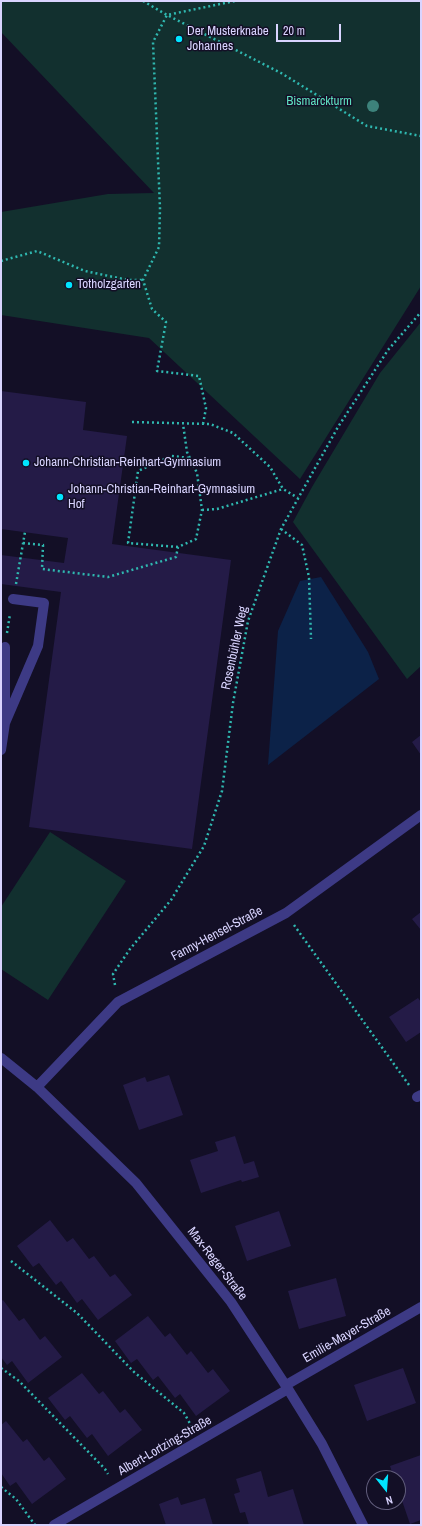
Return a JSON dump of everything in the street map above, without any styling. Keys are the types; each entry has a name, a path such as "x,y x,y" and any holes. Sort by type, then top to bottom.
{"street":[{"path":"3,722 38,646 44,603 13,599"},
{"path":"1,750 5,647"},
{"name":"Fanny-Hensel-Straße","path":"37,1087 118,1002 286,913 421,815"},
{"name":"Max-Reger-Straße","path":"1,1058 37,1087 136,1183 231,1302 287,1387 322,1444 363,1525"},
{"name":"Emilie-Mayer-Straße","path":"287,1387 421,1307"},
{"name":"Albert-Lortzing-Straße","path":"54,1525 201,1440 287,1387"}],"path":[{"path":"143,1 167,15 281,73 367,126 421,136"},
{"path":"167,15 235,1"},
{"path":"167,15 153,42 160,208 159,247 143,280 152,309 166,322 157,371 199,376 206,408 203,424"},
{"path":"1,261 37,251 85,272 128,280 143,280"},
{"name":"Rosenbühler Weg","path":"118,1002 113,974 130,949 171,900 204,846 222,792 233,703 248,621 281,529 338,426 388,350 421,312"},
{"path":"132,422 210,424 233,433 270,467 283,489 298,498"},
{"path":"183,424 187,452 198,473 202,510 196,539 178,547 128,543 138,471 171,456 190,458"},
{"path":"202,510 217,509 283,489"},
{"path":"281,529 302,545 309,577 311,639"},
{"path":"21,557 25,532"},
{"path":"23,543 43,545 42,569 108,578 176,557 178,547"},
{"path":"286,913 419,1096"},
{"path":"11,1260 77,1313 134,1372 184,1414 201,1440"},
{"path":"1,1368 19,1381 105,1469 117,1489"},
{"path":"1,1487 16,1499 34,1525"}],"green space":[{"name":"Bismarckturm","path":"1,1 421,1 421,286 300,479 149,338 1,315 1,212 108,194 154,193 1,32"},
{"path":"421,322 421,666 407,679 293,522 312,487 380,373"},
{"path":"50,832 126,881 48,1000 1,969 1,907"}],"water":[{"path":"321,577 368,652 379,679 268,765 278,631 300,581"}],"building":[{"path":"1,391 86,402 83,430 127,436 112,544 231,560 192,849 29,827 61,592 1,584 1,555 64,563 68,538 1,529"},
{"path":"421,735 421,755 412,742"},
{"path":"421,912 421,930 412,919"},
{"path":"418,998 421,1002 421,1032 406,1042 389,1017"},
{"path":"169,1075 183,1115 139,1130 123,1085 145,1077 147,1082"},
{"path":"235,1136 244,1164 254,1161 259,1177 242,1182 241,1180 201,1193 190,1160 218,1151 215,1142"},
{"path":"279,1211 291,1246 247,1261 235,1226"},
{"path":"50,1220 67,1242 73,1238 89,1259 94,1256 110,1277 115,1274 132,1295 98,1320 82,1299 77,1303 61,1281 56,1285 39,1263 33,1267 17,1246"},
{"path":"336,1278 346,1316 299,1329 288,1291"},
{"path":"3,1300 19,1321 24,1318 40,1340 45,1336 62,1357 28,1383 12,1361 7,1365 1,1357 1,1301"},
{"path":"148,1316 165,1337 170,1333 187,1355 191,1351 208,1373 213,1369 230,1391 196,1416 180,1394 175,1398 158,1376 153,1380 137,1359 131,1363 115,1341"},
{"path":"403,1368 416,1403 367,1421 354,1385"},
{"path":"82,1373 99,1394 103,1391 120,1413 125,1409 142,1430 108,1456 92,1434 87,1438 70,1416 65,1420 48,1398"},
{"path":"6,1421 23,1442 27,1439 44,1461 49,1457 66,1479 32,1504 16,1482 10,1486 1,1473 1,1425"},
{"path":"421,1455 421,1520 410,1524 405,1510 406,1470 391,1470 390,1466"},
{"path":"261,1471 268,1497 293,1489 304,1525 249,1525 245,1512 240,1513 234,1494 240,1492 236,1479"},
{"path":"178,1497 181,1505 205,1498 213,1525 166,1525 159,1504"}],"place":[{"name":"Der Musterknabe Johannes","path":"179,39"},
{"name":"Totholzgarten","path":"69,285"},
{"name":"Johann-Christian-Reinhart-Gymnasium","path":"26,463"},
{"name":"Johann-Christian-Reinhart-Gymnasium Hof","path":"60,497"}]}
